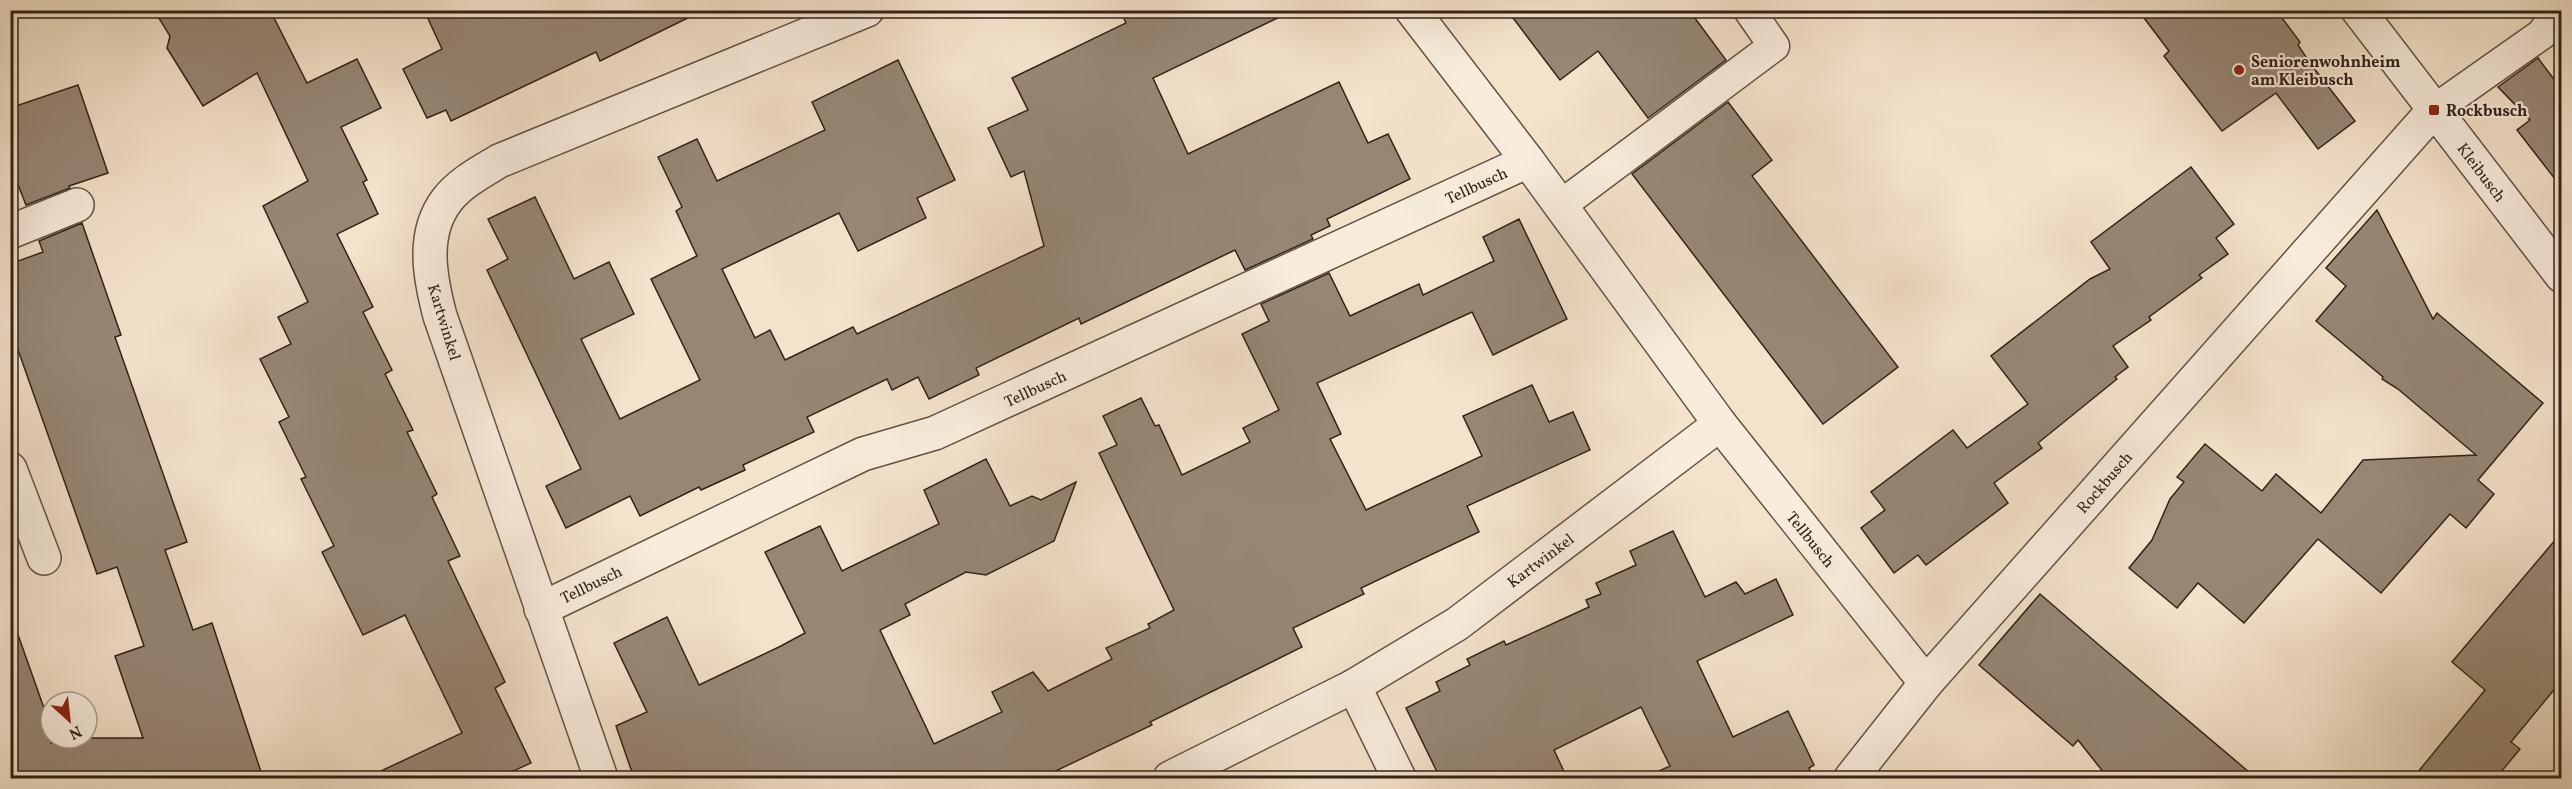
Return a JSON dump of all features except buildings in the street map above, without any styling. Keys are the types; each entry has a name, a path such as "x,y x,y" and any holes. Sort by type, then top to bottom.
{"street":[{"name":"Kartwinkel","path":"601,778 431,284 429,251 435,225 447,200 466,182 499,160 867,10"},
{"name":"Tellbusch","path":"1412,10 1527,161 1720,424 1926,683"},
{"name":"Kleibusch","path":"2358,10 2562,276"},
{"name":"Rockbusch","path":"1851,778 1926,683 2434,110"},
{"name":"Tellbusch","path":"541,609 863,454 936,434 1527,161"},
{"path":"10,232 77,205"},
{"name":"Kartwinkel","path":"1170,778 1354,686 1457,624 1720,424"},
{"path":"10,469 44,558"},
{"path":"1354,686 1399,778"}],"lane":[{"path":"1560,206 1774,46 1749,10"},
{"path":"2434,110 2542,34 2558,10"}],"place":[{"name":"Seniorenwohnheim am Kleibusch","path":"2239,70"},
{"name":"Rockbusch","path":"2434,110"}]}
